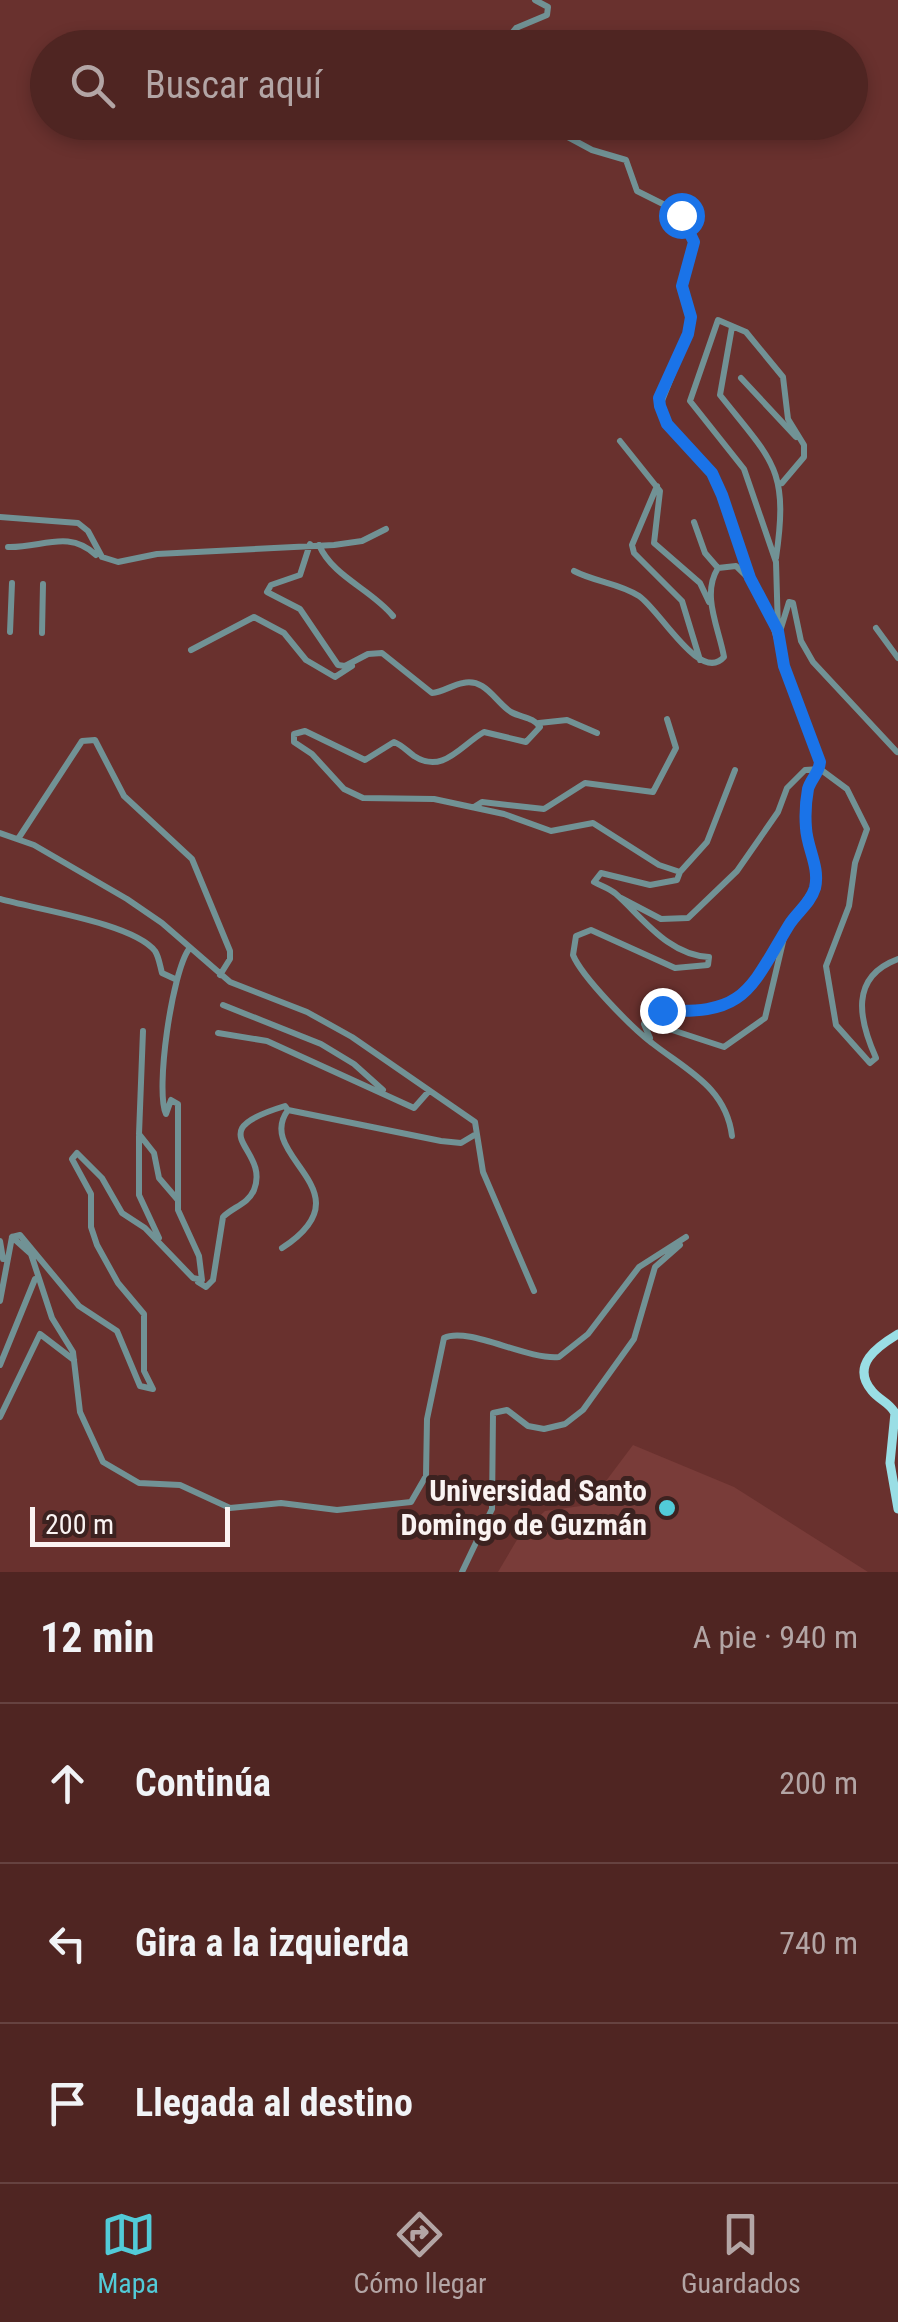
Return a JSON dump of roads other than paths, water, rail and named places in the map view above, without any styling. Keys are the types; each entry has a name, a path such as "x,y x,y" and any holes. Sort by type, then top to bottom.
{"main road":[{"path":"898,1334 870,1353 864,1369 870,1389 895,1414 890,1463 898,1508"}],"street":[{"path":"514,30 547,14 548,8 535,0"},
{"path":"573,140 626,160 636,191 675,210 690,230 693,257 682,286 691,317 688,334 659,398 660,406 667,424 712,473 750,578 778,631"},
{"path":"776,562 744,469 690,401 718,320 746,332 757,351 784,377 788,419 804,445 804,457 782,484"},
{"path":"732,326 720,395 766,452 782,484 776,562 778,631 784,666 820,769 848,789 867,829 855,862 849,906 826,966 836,1026 870,1063 876,1058 860,1022 863,990 872,976 898,959"},
{"path":"741,378 804,445"},
{"path":"574,570 640,597 700,660 721,662 724,657 710,604 700,583 654,543 661,505 657,486 620,442"},
{"path":"657,486 632,545 634,554 682,601 700,660"},
{"path":"0,517 78,523 88,531 102,557"},
{"path":"694,522 704,552 718,568"},
{"path":"8,546 67,539 118,562 157,554 362,541 386,529"},
{"path":"314,545 332,566 369,590 393,616"},
{"path":"314,545 300,575 271,585 267,592 300,609 338,664 354,664"},
{"path":"710,604 712,577 718,568 736,566 750,578"},
{"path":"10,632 12,583"},
{"path":"42,633 43,584"},
{"path":"778,631 793,602 801,641 813,662 897,752"},
{"path":"191,650 254,617 284,633 306,660 335,677 342,676 368,654 382,653 432,693 467,681 489,689 506,709 539,723 567,720 598,733"},
{"path":"876,628 881,641 898,658"},
{"path":"473,807 482,802 544,808 585,783 653,792 676,748 666,719"},
{"path":"539,723 526,742 484,732 447,760 438,762 415,756 394,742 364,760 305,731 292,737 344,789 363,798 434,800 473,807 551,831 593,823 659,865 680,872"},
{"path":"18,839 82,741 95,740 124,796 192,860 230,951 220,975"},
{"path":"735,770 707,842 677,880 664,886 614,874 596,876 594,882 661,919 688,918 738,872 778,812 787,788 805,770 820,769"},
{"path":"670,1028 724,1047 766,1018 786,930 810,899 816,884 806,820 808,786 820,769"},
{"path":"0,832 127,899 220,975 335,1026 475,1122 488,1184 534,1291"},
{"path":"620,897 628,910 682,952 711,959 708,964 685,970 591,930 576,936 572,946 579,970 652,1044 677,1057 712,1090 730,1121 732,1136"},
{"path":"0,900 76,914 143,943 157,955 162,973 175,978"},
{"path":"652,1044 644,1024 650,1010 704,1014 726,1006 748,990 782,944"},
{"path":"189,949 175,978 164,1045 162,1105 166,1114 172,1100 178,1104 178,1210 204,1270 198,1282"},
{"path":"223,1005 321,1044 354,1064 389,1096"},
{"path":"143,1031 138,1195 162,1247"},
{"path":"218,1033 266,1042 414,1108 429,1091"},
{"path":"12,1237 25,1238 78,1306 118,1331 135,1376 149,1391 153,1386 144,1371 144,1314 118,1283 97,1244 91,1227 91,1194 73,1164 75,1154 102,1178 122,1213 145,1228 204,1287 213,1280 224,1216 248,1199 255,1186 255,1170 241,1138 245,1124 259,1112 288,1110 441,1141 461,1143 476,1134"},
{"path":"282,1248 306,1232 317,1206 314,1190 280,1134 281,1120 288,1110"},
{"path":"139,1134 154,1153 158,1178 178,1200"},
{"path":"12,1237 30,1254 36,1277 78,1364 77,1391 88,1436 103,1462 118,1474 140,1483 180,1485 230,1508 281,1503 337,1510 394,1506 410,1502 421,1490 430,1404 444,1338 462,1334 519,1353 559,1357 588,1334 639,1267 686,1236 656,1267 634,1339 583,1410 565,1424 544,1429 528,1426 507,1410 494,1413 492,1509 462,1572"},
{"path":"0,1300 12,1237"},
{"path":"0,1241 5,1270"},
{"path":"0,1365 36,1277"},
{"path":"0,1417 40,1334 78,1364"}],"place":[{"name":"Universidad Santo Domingo de Guzmán","path":"667,1508"}]}
